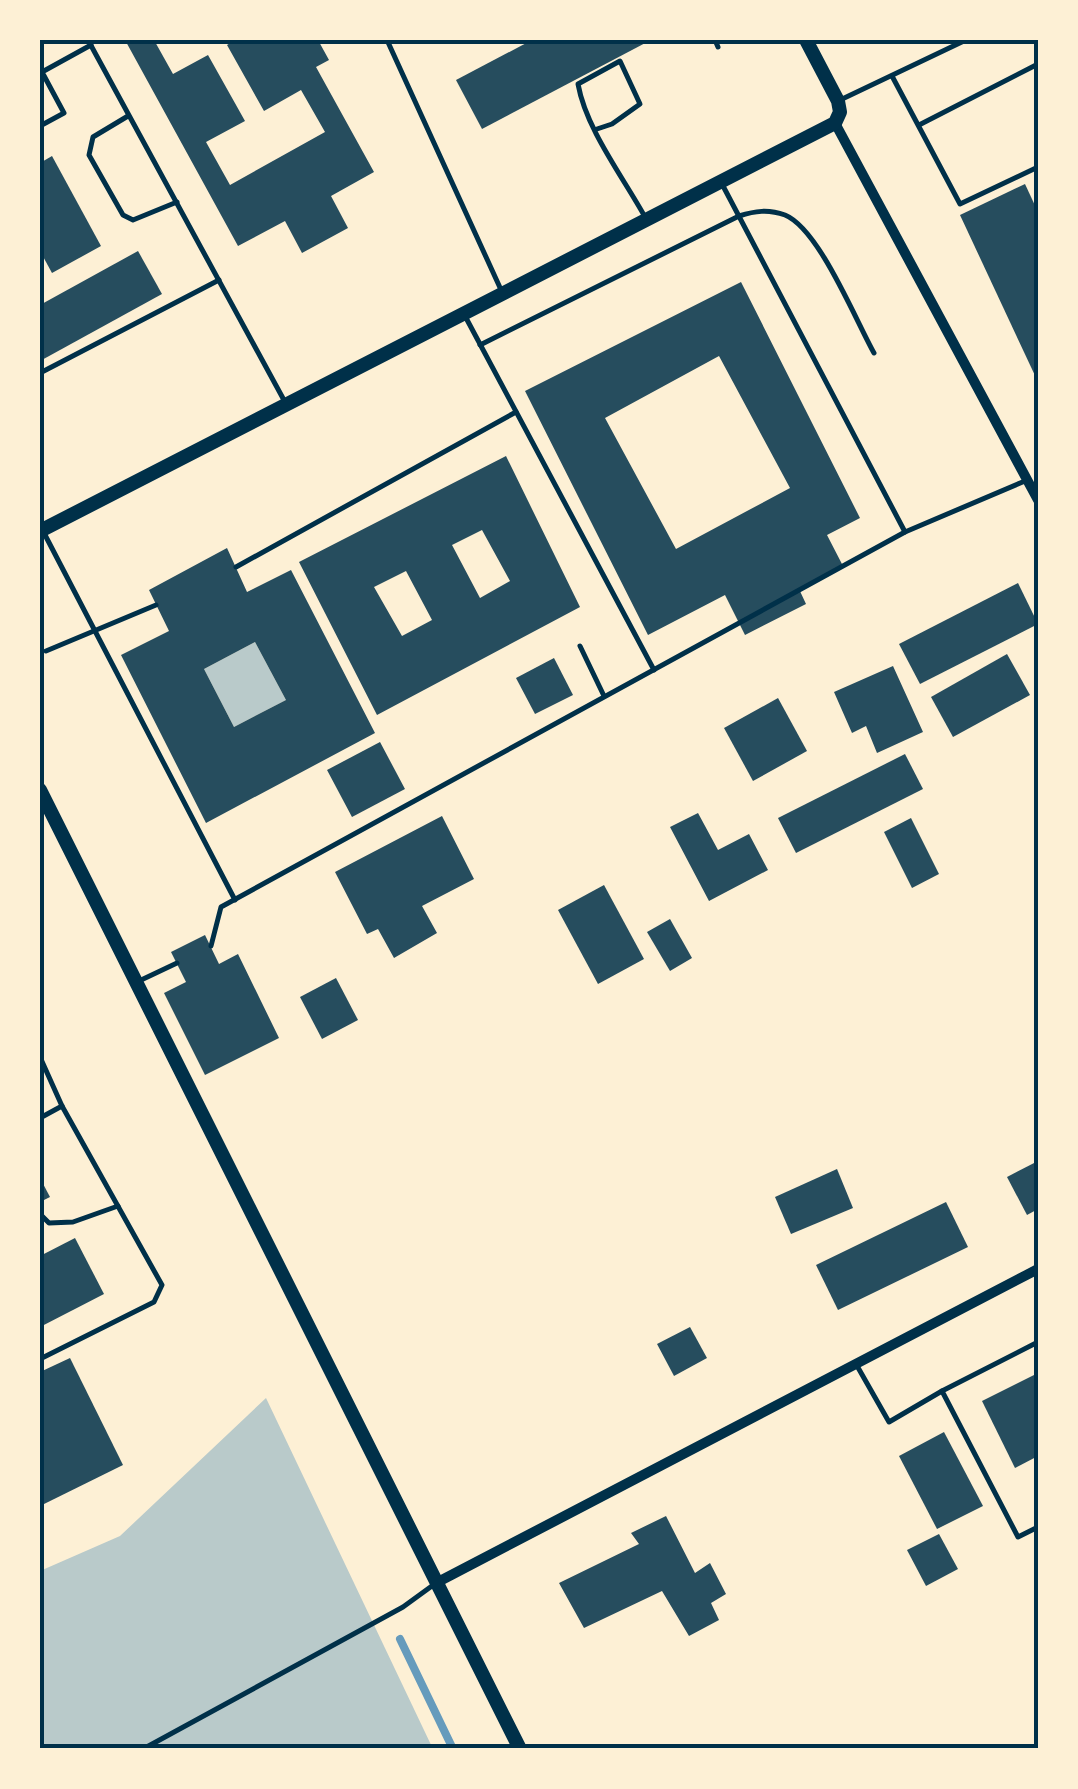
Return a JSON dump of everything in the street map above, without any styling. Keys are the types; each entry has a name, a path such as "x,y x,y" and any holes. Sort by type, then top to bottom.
{"street":[{"path":"41,531 835,123 840,112 838,101 806,40"},
{"path":"835,123 1038,500"},
{"path":"40,790 520,1749"},
{"path":"436,1583 1038,1269"}],"lane":[{"path":"388,40 503,294"},
{"path":"838,101 966,40"},
{"path":"40,126 64,113 42,72 90,43 287,405"},
{"path":"597,128 612,124 640,104 620,61 578,84 597,128 647,220"},
{"path":"919,125 1038,64"},
{"path":"892,76 960,204 1038,166"},
{"path":"129,116 93,137 89,155 123,215 132,220 177,202"},
{"path":"721,182 905,532"},
{"path":"480,345 739,216 761,210 787,216 808,232 874,353"},
{"path":"40,373 219,280"},
{"path":"464,314 654,670"},
{"path":"236,567 516,412"},
{"path":"211,946 221,908 235,900 905,532 1028,480"},
{"path":"41,531 98,630 235,900"},
{"path":"46,651 156,604"},
{"path":"580,646 604,696"},
{"path":"136,983 176,963"},
{"path":"40,1057 62,1106 162,1285 159,1296 40,1360"},
{"path":"40,1118 62,1106"},
{"path":"40,1214 49,1223 73,1222 118,1206"},
{"path":"856,1364 889,1422 1038,1342"},
{"path":"942,1391 1018,1537 1038,1526"},
{"path":"143,1749 403,1607 436,1583"}],"shaded area":[{"path":"255,642 286,700 234,727 204,669"},
{"path":"266,1398 433,1749 40,1749 40,1571 120,1536"}],"building":[{"path":"125,40 154,40 173,74 208,55 245,121 206,142 230,185 325,132 301,90 264,111 227,45 235,40 318,40 329,60 316,67 374,172 331,196 348,228 302,253 285,221 238,246"},
{"path":"532,40 651,40 482,129 456,80"},
{"path":"52,156 101,246 52,273 40,251 40,163"},
{"path":"1025,184 1038,212 1038,382 960,215"},
{"path":"138,251 162,294 40,361 40,305"},
{"path":"741,282 860,518 827,535 843,566 799,589 806,604 745,635 725,595 648,635 525,391","holes":["719,356 790,488 676,549 605,418"]},
{"path":"506,456 580,607 377,715 299,562","holes":["482,530 510,581 480,598 452,545","406,571 432,620 402,636 374,587"]},
{"path":"227,548 247,592 291,570 375,733 206,823 121,655 169,631 149,590","holes":["255,642 286,700 234,727 204,669"]},
{"path":"1018,583 1038,624 920,684 899,644"},
{"path":"1007,654 1030,695 953,737 931,697"},
{"path":"554,658 573,695 535,714 516,678"},
{"path":"893,666 923,732 877,753 866,726 852,733 834,692"},
{"path":"778,698 807,751 753,781 724,728"},
{"path":"380,742 405,789 352,817 327,770"},
{"path":"905,754 923,789 796,853 778,818"},
{"path":"698,813 718,850 749,834 768,870 709,901 670,827"},
{"path":"442,816 474,879 422,906 437,933 394,958 378,929 367,934 335,872"},
{"path":"911,818 939,874 912,888 884,832"},
{"path":"604,885 644,959 598,984 558,910"},
{"path":"670,919 692,958 670,971 647,932"},
{"path":"205,935 219,964 238,954 279,1038 205,1075 164,993 186,982 171,952"},
{"path":"336,978 358,1020 322,1039 300,997"},
{"path":"1038,1161 1038,1209 1027,1215 1007,1177"},
{"path":"837,1169 853,1208 791,1234 775,1197"},
{"path":"40,1178 50,1197 40,1202"},
{"path":"946,1202 968,1247 838,1310 816,1265"},
{"path":"75,1238 104,1294 40,1327 40,1256"},
{"path":"690,1327 707,1358 674,1376 657,1344"},
{"path":"70,1358 123,1465 40,1506 40,1372"},
{"path":"1038,1373 1038,1456 1015,1468 982,1401"},
{"path":"944,1432 983,1506 937,1529 899,1456"},
{"path":"666,1516 695,1573 710,1563 726,1594 711,1603 719,1620 689,1636 662,1591 584,1628 559,1583 639,1544 631,1533"},
{"path":"939,1534 958,1569 926,1586 907,1550"}],"waterway":[{"path":"400,1639 453,1749"}]}
